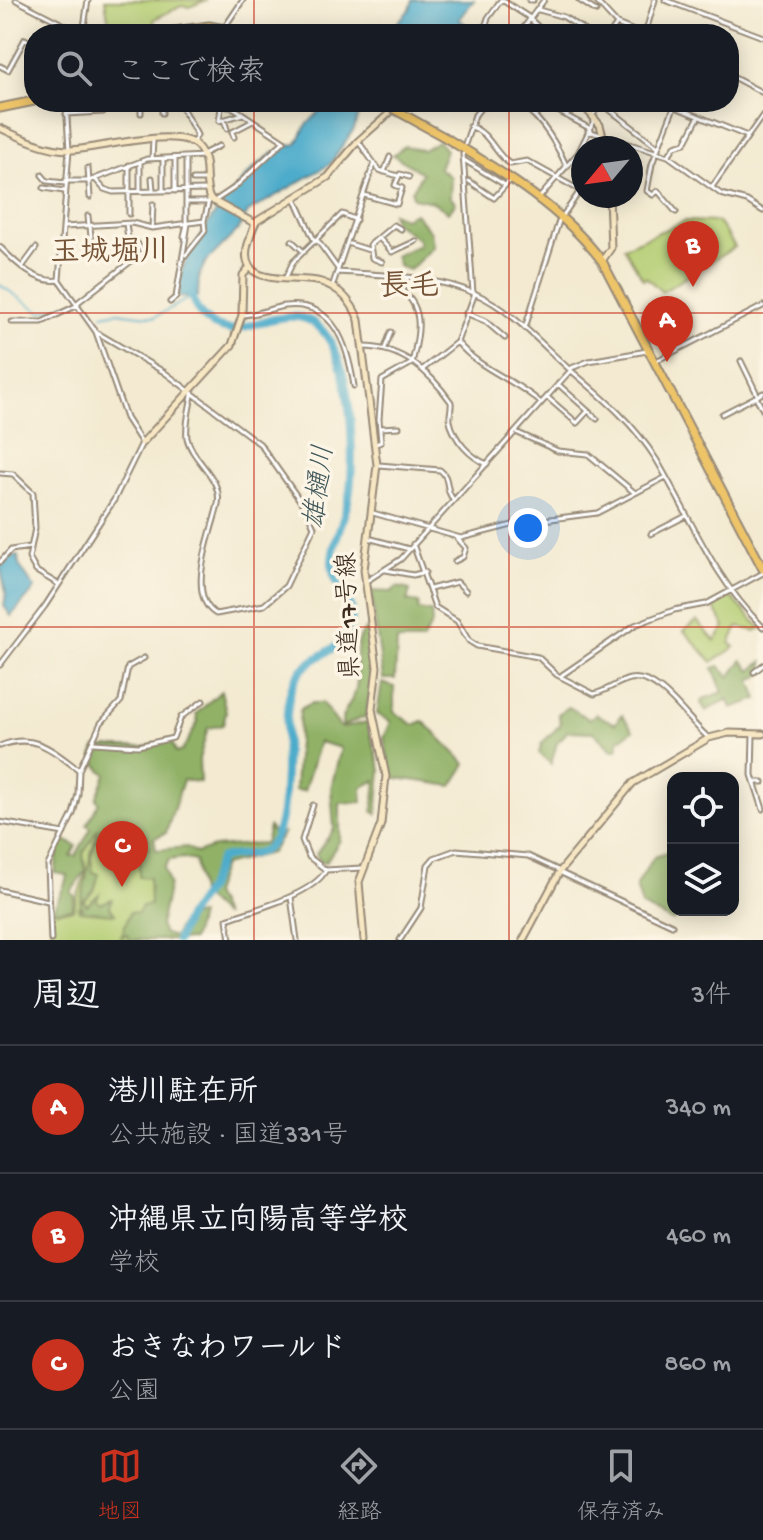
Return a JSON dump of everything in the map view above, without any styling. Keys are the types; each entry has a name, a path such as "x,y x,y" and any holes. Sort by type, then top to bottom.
{"highway":[{"path":"0,108 24,103"},
{"path":"399,112 493,167 508,182 538,199 561,217 602,261 763,571"}],"main road":[{"path":"332,287 319,282 256,274 249,268 245,255 254,223 328,177 358,141 391,112"},
{"path":"589,112 604,135"},
{"path":"0,128 28,141 69,150 180,138 193,143 203,155 206,190 212,202 254,223"},
{"path":"602,261 610,252 609,208"},
{"path":"142,443 232,345 242,315 243,275 249,268"},
{"name":"県道17号線","path":"332,287 355,310 377,465 365,582 377,667 372,717 386,776 381,824 362,868 358,892 364,940"},
{"path":"523,940 559,871 633,783 709,738 729,733 763,734"}],"street":[{"path":"16,0 63,24"},
{"path":"84,24 88,0"},
{"path":"228,24 243,0"},
{"path":"486,24 502,0 535,24"},
{"path":"579,0 596,11"},
{"path":"595,0 617,24"},
{"path":"645,24 655,0"},
{"path":"665,0 729,24"},
{"path":"525,24 539,10 542,1"},
{"path":"539,10 564,17 575,24"},
{"path":"739,28 763,37"},
{"path":"0,66 8,70 24,41"},
{"path":"739,80 763,93"},
{"path":"0,665 114,500 142,443 126,418 96,332 59,280 69,150 66,114 103,112"},
{"path":"184,112 197,135 193,143"},
{"path":"220,112 219,121 243,114"},
{"path":"184,257 205,231 204,221 212,202 243,180 284,141 240,112"},
{"path":"465,144 478,112"},
{"path":"530,112 553,140 567,167"},
{"path":"558,112 588,130 657,150"},
{"path":"538,199 567,167 596,112"},
{"path":"612,112 657,150 721,194 747,201 763,211"},
{"path":"673,112 657,150 647,191 653,195 658,191 676,212"},
{"path":"684,112 747,136"},
{"path":"712,187 763,115"},
{"path":"668,156 675,146 685,143 698,118"},
{"path":"224,120 227,129"},
{"path":"234,137 232,132 253,121"},
{"path":"470,126 486,133 501,157 514,166 527,161 571,187"},
{"path":"152,159 153,140"},
{"path":"358,141 384,172 409,177"},
{"path":"42,175 47,181 89,181 140,161 186,159 203,155 219,146"},
{"path":"423,369 457,342 474,293 463,154"},
{"path":"384,172 390,157"},
{"path":"493,167 501,157"},
{"path":"163,158 163,191"},
{"path":"175,158 175,191"},
{"path":"170,302 176,297 184,257 186,159"},
{"path":"463,160 508,182 494,198 469,181"},
{"path":"140,161 140,191"},
{"path":"332,287 374,163"},
{"path":"129,165 129,214"},
{"path":"88,168 90,197"},
{"path":"364,195 397,204 402,188 395,185 399,177"},
{"path":"152,178 153,190"},
{"path":"175,178 185,178"},
{"path":"95,179 104,189 129,192 206,190"},
{"path":"193,180 206,180"},
{"path":"44,188 64,191"},
{"path":"295,198 316,241 338,270 407,278 474,293 525,328 621,412 666,477 730,592 763,627"},
{"path":"186,202 212,202"},
{"path":"152,228 153,204"},
{"path":"525,328 561,217 571,205"},
{"path":"285,279 290,266 342,214 356,220"},
{"path":"88,216 91,237"},
{"path":"64,227 126,224 152,228 204,221"},
{"path":"12,322 42,322 77,304 143,252 135,240 128,238 126,224"},
{"path":"184,236 187,224"},
{"path":"369,250 394,225 401,229"},
{"path":"375,233 392,252 416,241"},
{"path":"292,241 304,252"},
{"path":"349,243 369,250"},
{"path":"0,247 22,267 47,280 59,280"},
{"path":"22,267 36,248"},
{"path":"369,250 372,258 382,262"},
{"path":"375,445 381,442 382,380 412,363 420,327 411,301 402,291 407,278"},
{"path":"242,315 293,306 323,316 346,343 354,386"},
{"path":"655,361 763,306"},
{"path":"466,313 485,321 505,338"},
{"path":"96,332 164,372 260,444 306,509 314,527 286,586 264,605 216,614 205,603 201,555 219,502 218,489 188,440 190,393"},
{"path":"385,348 391,332"},
{"path":"457,342 473,360 507,383 526,389 541,403"},
{"path":"362,347 385,348 423,369 451,402 451,422 464,447 471,456 487,464"},
{"path":"365,582 409,549 570,370 589,361 650,351"},
{"path":"741,361 759,395 763,410"},
{"path":"558,384 597,419"},
{"path":"722,414 759,395"},
{"path":"547,397 577,423 588,411"},
{"path":"380,428 399,427"},
{"path":"516,432 558,451 588,454 635,493"},
{"path":"377,465 440,470 454,500"},
{"path":"0,473 13,474 33,493 35,528 30,547 32,566 58,584"},
{"path":"372,512 457,538 520,523 597,513 666,477"},
{"path":"651,534 686,516"},
{"path":"368,538 409,549"},
{"path":"455,561 463,557 466,548 457,538"},
{"path":"413,544 435,607 457,621 469,641 488,651 538,657 561,676 594,694 631,679 648,682 673,699 691,725 709,738"},
{"path":"0,562 11,550 30,547"},
{"path":"385,569 413,575 425,572"},
{"path":"561,676 635,625 674,610 706,604 763,571"},
{"path":"430,589 457,582 466,591"},
{"path":"51,940 48,865 78,794 79,770 101,723 121,701 128,667 144,658"},
{"path":"754,672 763,665"},
{"path":"94,743 138,746 173,738 181,717 203,701"},
{"path":"753,733 754,782 763,809"},
{"path":"0,746 32,740 43,743 79,770"},
{"path":"754,782 763,782"},
{"path":"313,805 302,840 309,857 326,870 362,868"},
{"path":"0,822 64,833"},
{"path":"400,940 421,908 428,865 445,853 528,856 672,925"},
{"path":"230,940 227,919 291,897 322,877 326,870"},
{"path":"0,890 48,901"},
{"path":"291,897 297,940"}],"green space":[{"path":"105,0 207,0 189,7 181,6 154,19 154,24 109,24"},
{"path":"438,141 446,150 439,168 451,177 450,197 456,203 448,212 433,202 413,198 412,191 422,173 393,155 404,146 423,150"},
{"path":"392,213 404,218 415,213 431,232 433,247 410,270 399,267 395,256 419,245 418,239 394,222"},
{"path":"685,221 718,222 735,247 662,292 646,277 643,279 624,247"},
{"path":"397,587 410,590 407,601 419,603 418,610 431,612 432,624 422,641 397,641 395,679 383,679 371,591 391,592"},
{"path":"729,595 761,628 755,631 738,627 730,643 735,647 712,662 684,631 697,621 715,641 725,627 712,604"},
{"path":"368,626 371,677 367,716 342,726 343,715 356,689 359,640"},
{"path":"742,660 751,671 763,661 763,673 751,681 758,699 732,708 728,699 706,711 701,703 703,699 723,692 713,668 719,666 730,677"},
{"path":"382,683 394,687 394,712 414,725 423,721 466,764 452,786 391,777 384,738 391,722 377,714"},
{"path":"221,691 226,711 223,725 208,728 199,759 200,782 183,780 166,833 154,838 156,850 187,847 196,853 214,847 265,843 269,827 274,834 271,847 284,832 271,853 223,865 213,894 224,917 200,894 195,861 183,858 169,860 164,868 169,884 160,926 164,934 175,937 183,922 200,915 192,940 130,940 127,934 121,937 130,912 138,913 142,906 150,905 149,878 139,877 139,851 149,849 147,835 114,828 97,830 83,854 85,871 71,892 75,896 72,909 52,911 67,875 55,873 58,852 65,840 76,846 71,856 76,856 91,828 87,825 99,802 96,799 106,774 94,758 96,747 145,747 171,740 176,753 182,751 198,722 196,714"},
{"path":"312,703 322,703 341,728 367,722 381,770 377,814 373,812 376,780 362,787 362,802 340,803 340,840 326,862 320,862 316,854 334,829 331,788 341,748 319,742 304,791 295,790 300,709"},
{"path":"569,707 589,719 596,714 615,724 622,715 633,730 619,740 617,750 612,750 593,732 568,731 557,743 551,764 539,753 542,743 561,724 558,714"},
{"path":"115,824 154,835 148,940 52,940 50,911 73,910 86,871 83,854 96,829"},
{"path":"111,830 108,840 96,841 91,857 93,872 99,874 94,891 83,901 87,905 99,894 97,900 100,904 112,899 110,907 115,914 79,911 78,907 83,908 80,904 94,842 98,833"},
{"path":"667,853 667,916 679,916 672,921 642,906 636,886 654,857"}],"water":[{"path":"413,0 474,0 459,19 465,24 396,24 410,9"},
{"path":"319,112 359,112 354,129 330,164 248,212 238,230 205,263 199,276 198,296 179,297 184,265 218,210 265,159 297,144 305,127"},
{"path":"13,556 18,556 19,565 35,589 11,616 4,606 6,593 0,566"}],"waterway":[{"path":"0,285 41,312 71,303"},
{"name":"雄樋川","path":"177,940 186,919 208,888 220,859 257,853 273,841 280,824 283,801 286,723 293,684 308,664 344,641 352,614 347,597 333,573 332,562 349,497 352,452 347,394 330,341 316,324 297,317 272,319 231,330 215,326 199,312 190,289"},
{"path":"102,315 118,312 155,317 191,297"}],"place":[{"name":"沖縄県立向陽高等学校","path":"693,287"},
{"name":"港川駐在所","path":"667,362"},
{"name":"おきなわワールド","path":"122,887"}],"district":[{"name":"玉城堀川","path":"110,254"},
{"name":"長毛","path":"409,288"}]}
